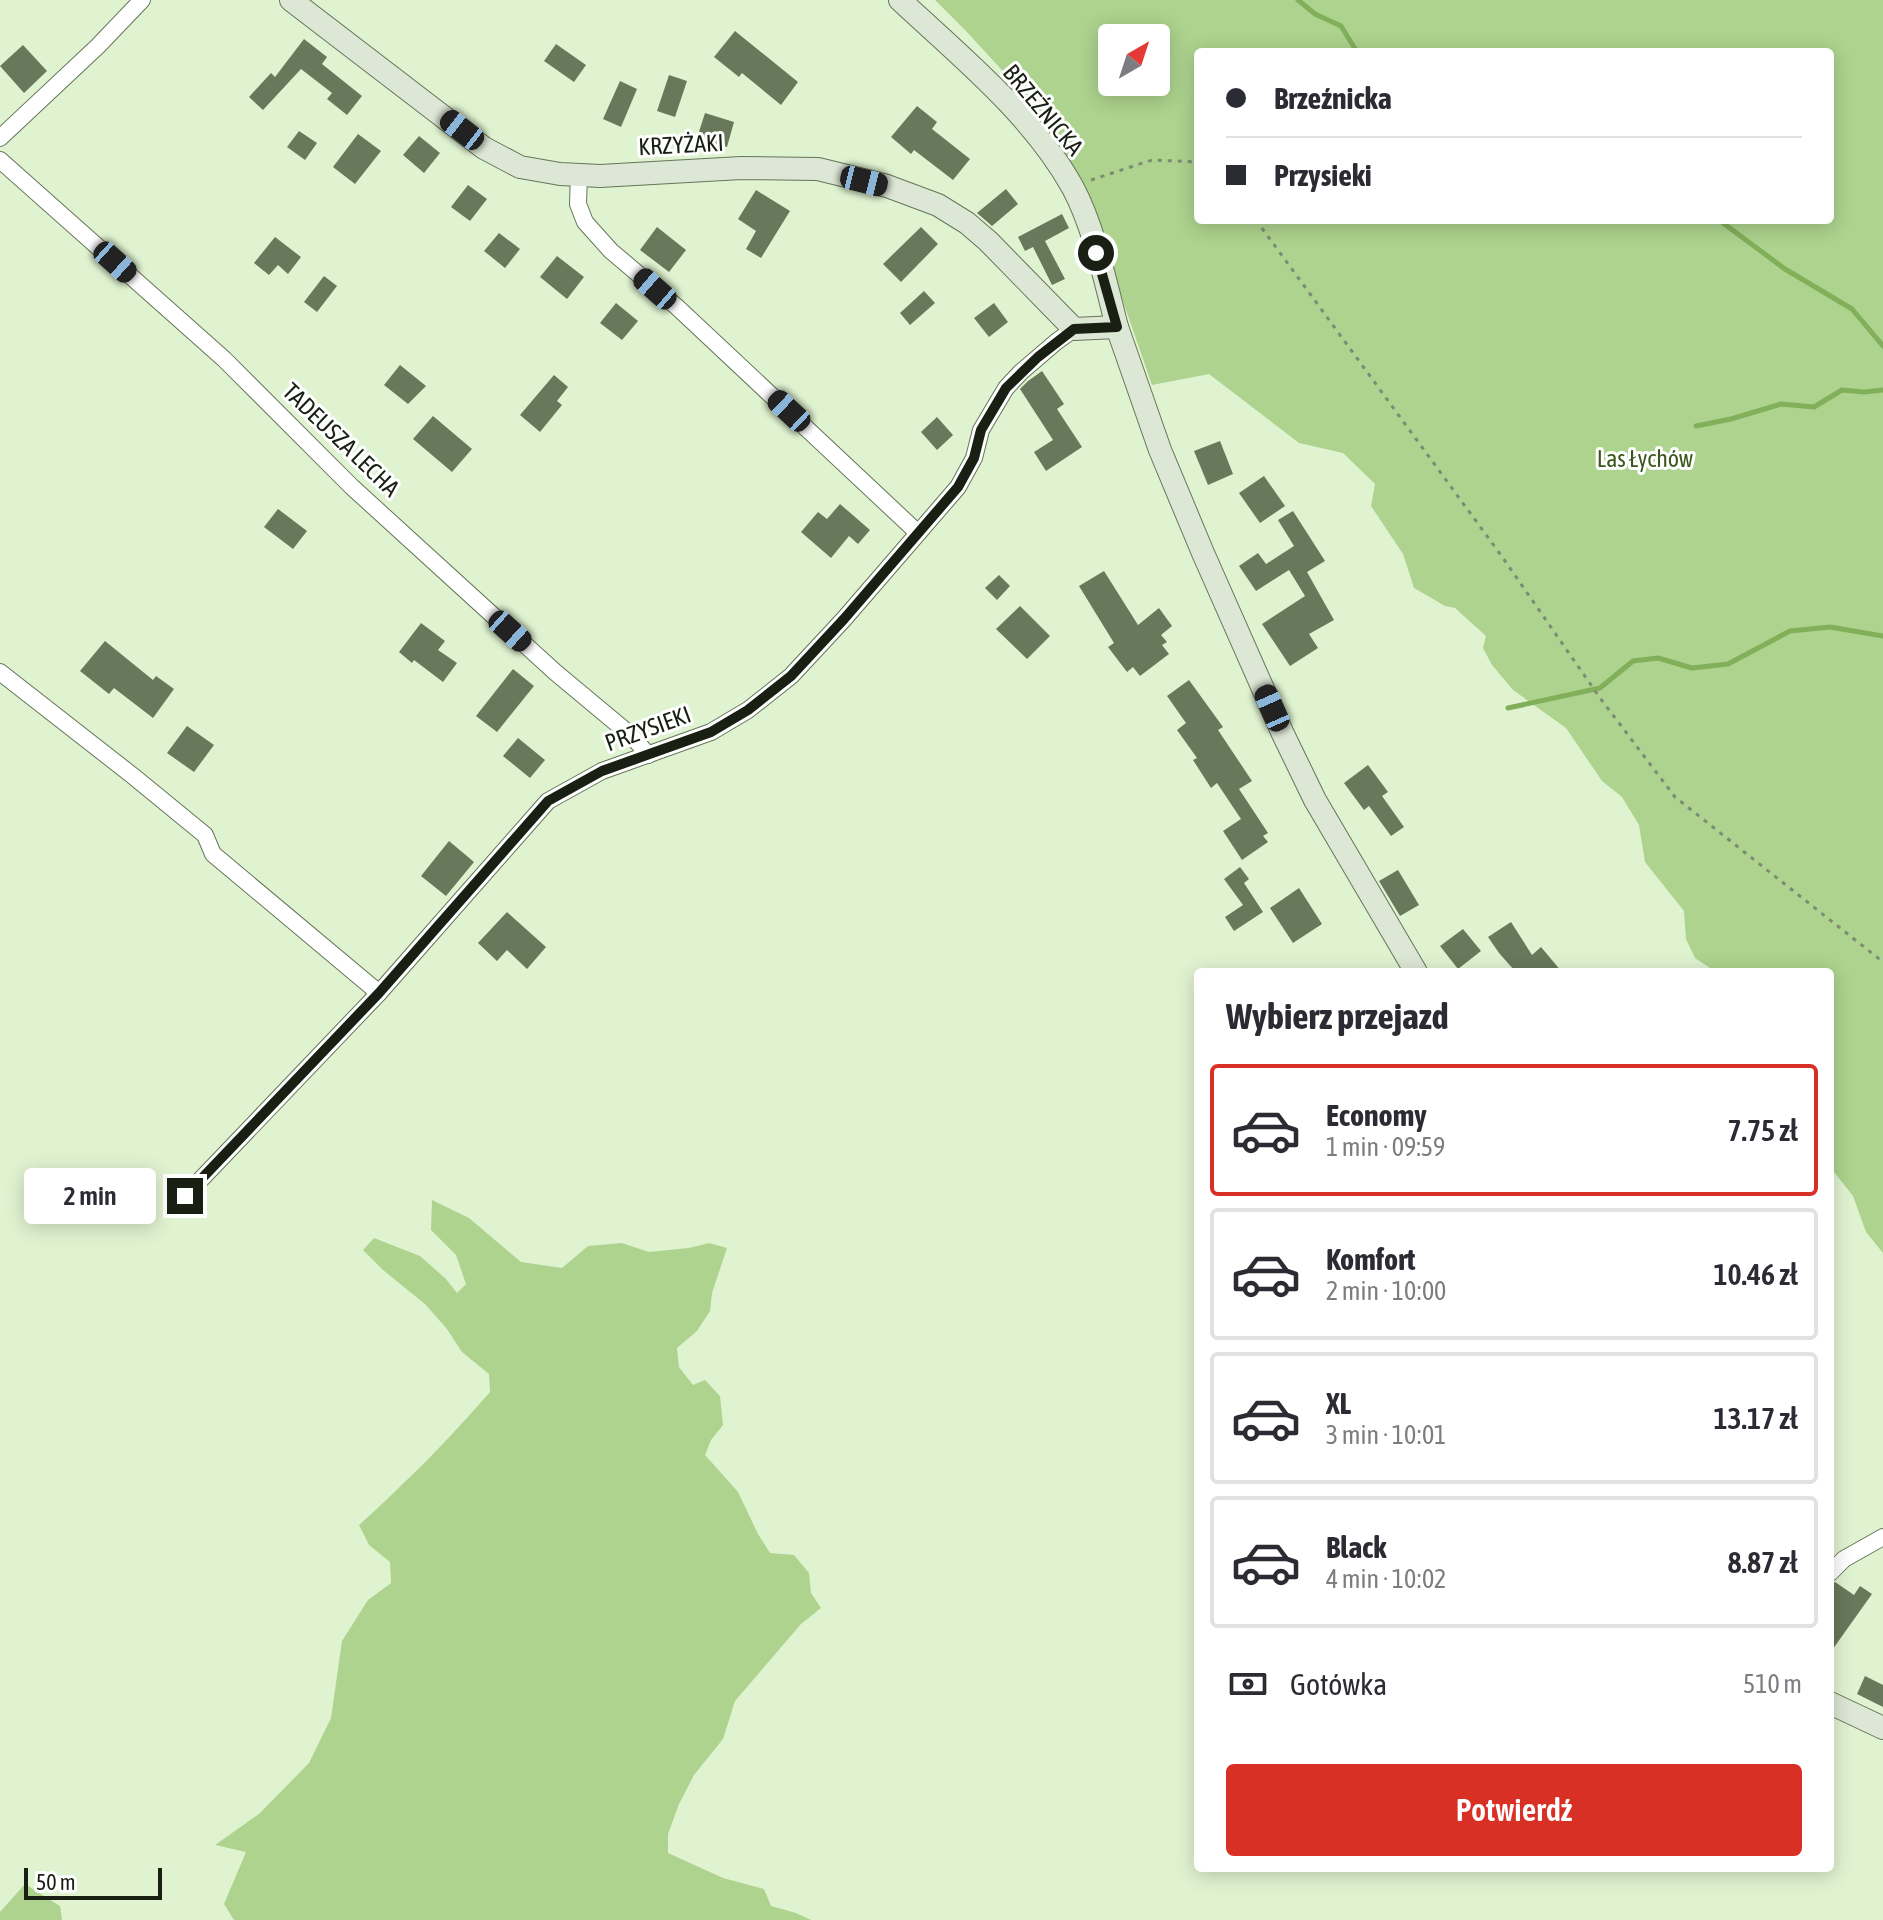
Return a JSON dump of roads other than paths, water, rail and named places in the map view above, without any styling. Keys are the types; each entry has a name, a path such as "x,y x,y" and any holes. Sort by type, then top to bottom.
{"street":[{"path":"0,138 142,0"},
{"name":"KRZYŻAKI","path":"291,0 484,148 520,167 560,174 600,176 741,168 818,169 887,186 938,205 967,223 1074,329"},
{"name":"BRZEŹNICKA","path":"900,0 998,93 1039,138 1072,186 1082,208 1117,327 1160,450 1203,553 1315,800 1414,968"},
{"name":"TADEUSZA LECHA","path":"0,160 224,359 352,487 555,672 633,737 648,755"},
{"path":"579,174 578,204 585,222 611,251 677,307 918,533"},
{"path":"1074,329 1117,327"},
{"name":"PRZYSIEKI","path":"185,1196 379,993 548,801 602,771 711,732 748,710 791,676 958,487 974,458 981,430 1006,388 1074,329"},
{"path":"0,672 205,835 213,854 379,993"},
{"path":"1834,1569 1844,1559 1883,1537"},
{"path":"1834,1705 1883,1728"}],"waterway":[{"path":"1298,0 1315,14 1341,26 1355,48"},
{"path":"1724,224 1785,269 1852,309 1883,346"},
{"path":"1696,426 1781,404 1814,407 1842,390 1883,390"},
{"path":"1508,708 1600,688 1633,661 1658,658 1692,668 1728,664 1790,631 1830,627 1883,636"}],"park label":[{"name":"Las Łychów","path":"1645,459"}]}
